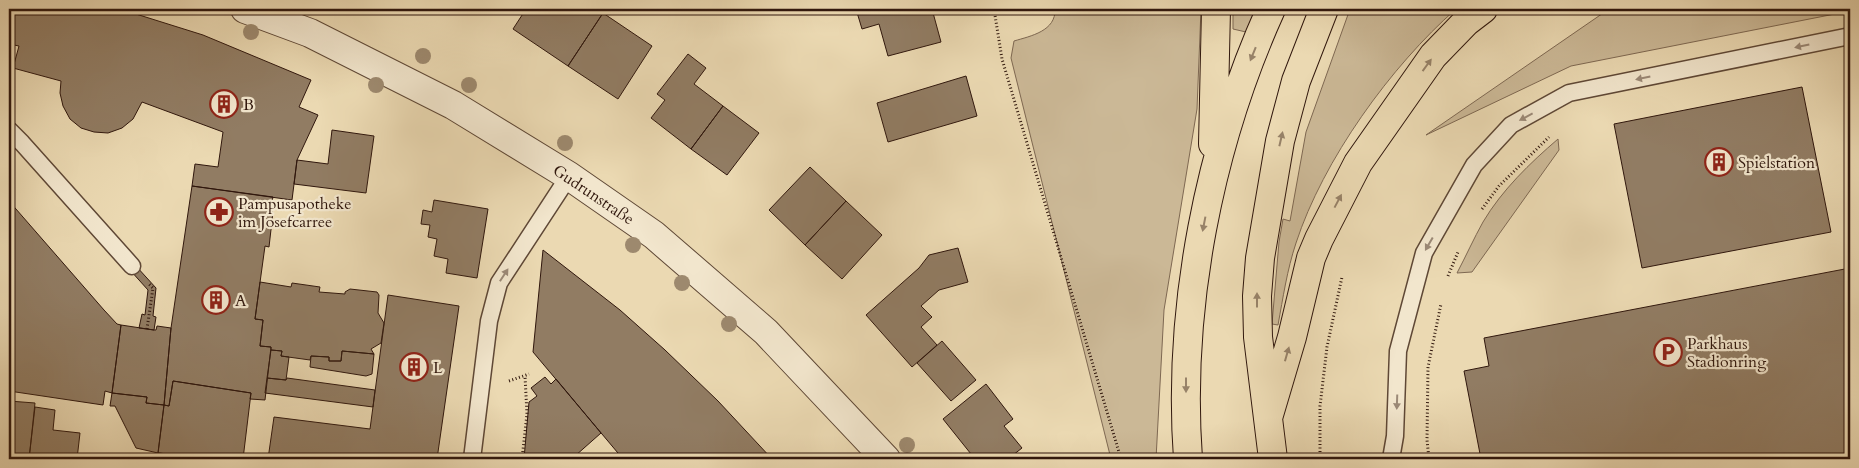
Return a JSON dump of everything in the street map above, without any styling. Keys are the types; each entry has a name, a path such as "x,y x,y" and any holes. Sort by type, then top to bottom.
{"highway":[{"path":"1213,176 1216,9"},
{"path":"1188,459 1186,375 1198,254 1213,176 1242,82 1272,9"},
{"path":"1273,459 1258,337 1257,296 1260,258 1280,141 1296,80 1324,9"},
{"path":"1268,418 1292,337 1311,258 1358,163 1433,56 1466,22 1483,9"}],"street":[{"name":"Gudrunstraße","path":"245,9 310,34 453,105 569,176 654,235 766,332 886,459"}],"lane":[{"path":"1391,459 1395,436 1398,351 1424,253 1474,165 1511,125 1569,93 1850,36"},
{"path":"9,130 132,266"},
{"path":"472,459 489,321 499,283 569,176"}],"path":[{"path":"994,9 1002,59 1121,459"},
{"path":"1479,213 1499,186 1553,134"},
{"path":"1445,283 1458,250"},
{"path":"132,266 153,288 147,329"},
{"path":"1429,459 1427,440 1428,367 1441,302"},
{"path":"512,381 530,374"},
{"path":"522,459 527,414 525,376"}],"shaded area":[{"path":"1055,9 1201,9 1197,109 1164,310 1156,459 1111,459 1011,58 1014,41 1035,34 1047,27 1051,23"},
{"path":"1233,9 1256,9 1246,32 1233,29"},
{"path":"1350,9 1456,9 1407,58 1362,116 1341,148 1323,179 1308,211 1290,263 1278,325 1272,324 1279,242 1283,219 1290,221 1306,132"},
{"path":"1609,9 1850,9 1850,11 1571,66 1426,135"},
{"path":"1558,139 1559,150 1472,272 1457,273 1483,222 1499,199 1527,167"}],"building":[{"name":"B","path":"9,9 120,9 203,35 311,80 299,107 318,115 297,160 292,200 192,186 195,164 218,167 223,132 142,102 133,119 122,128 108,133 94,132 81,128 70,119 63,106 60,93 61,81 13,68 19,46 9,44"},
{"path":"526,9 596,9 603,13 568,66 513,29"},
{"path":"856,9 932,9 941,42 888,56 879,24 862,29"},
{"path":"603,13 652,46 618,99 568,66"},
{"path":"688,54 706,68 694,84 723,106 691,149 651,118 665,100 657,94"},
{"path":"966,76 977,116 888,142 877,103"},
{"name":"Spielstation","path":"1802,87 1831,232 1642,268 1614,124"},
{"path":"723,106 759,133 727,175 691,149"},
{"path":"332,130 374,136 366,193 294,184 297,160 328,164"},
{"path":"810,167 846,201 805,245 769,210"},
{"name":"A","path":"192,186 273,197 270,210 273,212 269,247 265,246 255,319 263,320 260,346 271,347 265,400 250,399 251,393 173,381 169,406 164,405 171,328"},
{"path":"434,200 488,209 477,278 446,273 448,259 434,256 437,239 428,237 430,225 421,224 423,210 432,212"},
{"path":"9,201 104,310 117,324 121,325 112,393 105,391 103,405 9,391"},
{"path":"846,201 882,235 842,279 805,245"},
{"path":"958,248 968,282 939,290 921,306 932,317 921,327 937,345 912,367 866,315 919,268 929,255"},
{"path":"543,250 620,310 665,350 718,401 772,459 623,459 533,352"},
{"path":"136,266 156,288 153,316 156,317 154,330 139,328 142,314 145,315 148,290 130,270"},
{"name":"Parkhaus Stadionring","path":"1850,268 1850,459 1481,459 1464,371 1489,366 1484,338"},
{"path":"260,282 291,287 292,283 320,287 319,292 345,294 350,289 377,292 379,295 378,313 384,323 381,343 371,349 374,354 342,351 341,361 329,361 329,357 311,356 310,360 281,356 282,351 260,346 263,320 255,319"},
{"name":"L","path":"388,295 459,306 437,459 268,459 274,417 370,429"},
{"path":"121,325 154,330 156,330 157,326 171,328 164,405 146,403 147,397 112,393"},
{"path":"942,341 976,380 951,401 917,363"},
{"path":"271,350 282,351 281,356 289,357 286,380 267,378"},
{"path":"342,351 374,354 372,374 366,376 310,367 311,356 329,357 329,361 341,361"},
{"path":"545,377 551,384 556,379 601,433 575,456 578,459 524,459 529,402 537,396 531,388"},
{"path":"267,378 286,380 287,378 375,390 373,407 265,393"},
{"path":"173,381 251,393 243,459 218,459 158,453 164,405 169,406"},
{"path":"986,384 1013,419 1004,426 1022,448 1008,459 975,459 943,419"},
{"path":"112,393 147,397 146,403 164,405 158,453 136,448 115,406 110,406"},
{"path":"9,401 35,403 29,459 9,459"},
{"path":"35,407 55,410 53,430 80,433 77,459 29,459"},
{"path":"158,453 218,459 157,459"}],"place":[{"name":"B","path":"224,104"},
{"name":"Spielstation","path":"1719,162"},
{"name":"Pampusapotheke im Josefcarree","path":"219,212"},
{"name":"A","path":"216,300"},
{"name":"Parkhaus Stadionring","path":"1668,352"},
{"name":"L","path":"414,367"}]}
